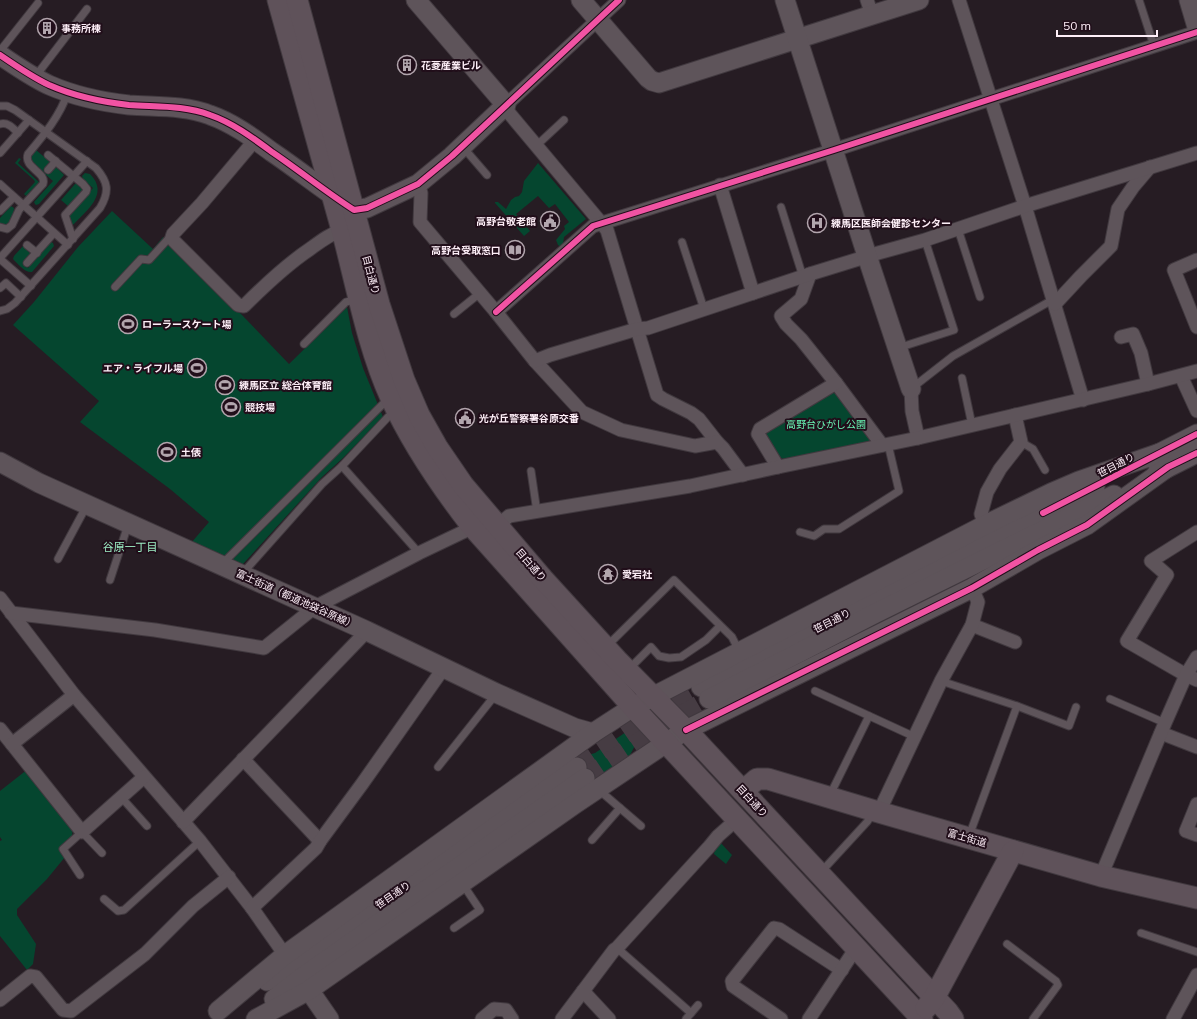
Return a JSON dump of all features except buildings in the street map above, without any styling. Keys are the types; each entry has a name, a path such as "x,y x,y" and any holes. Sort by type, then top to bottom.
{"main road":[{"name":"目白通り","path":"278,0 379,365 391,397 406,428 425,461 447,495 471,525 633,707 736,820 921,1018"},
{"name":"目白通り","path":"297,0 379,304 404,380 419,415 437,447 463,485 543,579 605,647 686,730 948,1012"},
{"path":"0,55 48,85 68,92 127,105 185,108 208,114 223,120 255,140 332,196 354,210 367,208 418,184 505,106 416,0"},
{"path":"581,0 648,78 659,84 798,39 870,7 919,0"},
{"path":"785,0 910,389"},
{"path":"1189,0 1197,28"},
{"name":"笹目通り","path":"705,693 874,614 1164,460 1197,434"},
{"name":"笹目通り","path":"1164,460 1197,453"},
{"path":"256,1019 297,972 593,733 633,707 985,525 1079,481 1164,460"},
{"path":"212,1015 297,972 462,883 586,778 666,743 686,730 972,588 1038,550 1087,525 1164,460"},
{"name":"富士街道（都道池袋谷原線）","path":"0,462 39,483 315,607 443,669 575,728 593,733"},
{"name":"笹目通り","path":"248,1019 297,972 586,778"},
{"name":"富士街道","path":"743,792 757,779 768,779 1101,876 1197,898"},
{"path":"921,1018 948,1012 1013,851"},
{"path":"297,972 329,1019"}],"street":[{"path":"619,0 505,106 536,146 607,230 657,395 691,413 699,419 743,475"},
{"path":"959,0 1025,206 1083,400"},
{"path":"496,312 593,226 834,150 1197,32"},
{"path":"255,140 202,203 173,234 173,240 238,305 244,306 268,281 298,257 331,234 342,230"},
{"path":"535,361 550,355 637,329 648,328 867,256 925,240 1025,206 1197,153"},
{"path":"1054,301 1111,246 1118,209 1133,186 1150,167"},
{"path":"418,184 421,194 420,222 535,361 582,412 621,430 695,446 717,442"},
{"path":"720,185 753,293"},
{"path":"1197,260 1174,270 1197,327"},
{"path":"806,276 801,299 781,316 885,444"},
{"path":"1121,337 1133,334 1141,353 1148,384"},
{"path":"497,526 509,516 690,486 743,475 918,438 1083,400 1197,371"},
{"path":"1181,376 1197,411"},
{"path":"778,467 758,434 760,429 836,383"},
{"path":"910,389 912,411 918,438"},
{"path":"985,525 981,514 987,492 1000,469 1021,442 1015,415"},
{"path":"11,613 155,630 264,648 315,607 463,532 471,525"},
{"path":"1192,677 1127,641 1167,575 1151,560 1197,532"},
{"path":"877,812 915,737 941,681 972,626 978,602 972,588"},
{"path":"0,598 74,694 229,877 297,972"},
{"path":"972,626 1015,642"},
{"path":"183,822 367,631"},
{"path":"1101,876 1163,728 1192,677 1197,657"},
{"path":"252,908 316,848 443,669"},
{"path":"12,744 74,694"},
{"path":"1163,728 1197,747"},
{"path":"0,729 82,832 144,777"},
{"path":"243,759 320,841"},
{"path":"1197,804 1186,831 1197,835"},
{"path":"562,1019 614,950 715,839 736,820"},
{"path":"0,1000 30,976 36,977 63,1010 72,1011 145,954 193,906 229,877"},
{"path":"781,1019 733,986 732,981 774,928 779,929 842,970"},
{"path":"810,1019 856,948"},
{"path":"1173,1019 1193,994 1197,975"},
{"path":"583,991 609,1019"},
{"path":"482,1019 494,1009 506,1010 512,1019"}],"lane":[{"path":"1139,0 1154,46"},
{"path":"0,51 38,3"},
{"path":"34,77 87,9"},
{"path":"0,227 7,229 14,223 18,212 44,182 43,178 29,164 26,158 46,133 65,101 68,92"},
{"path":"0,106 7,106 15,110 87,161 103,176 107,188 105,199 100,208 68,245 15,303 7,309 0,311"},
{"path":"0,153 29,120"},
{"path":"536,146 564,120"},
{"path":"0,124 8,124 18,133"},
{"path":"462,146 487,175"},
{"path":"48,155 74,176 87,189 65,215 73,239"},
{"path":"48,170 56,161"},
{"path":"30,286 0,259 87,161"},
{"path":"0,184 68,245"},
{"path":"0,211 14,197"},
{"path":"781,207 806,276"},
{"path":"958,229 980,297"},
{"path":"27,264 54,233"},
{"path":"115,287 141,259 149,260 169,238 172,237"},
{"path":"898,348 954,330 925,240"},
{"path":"682,242 704,309"},
{"path":"27,244 37,253"},
{"path":"0,288 6,283 21,296"},
{"path":"454,314 480,293"},
{"path":"304,344 346,302 360,298"},
{"path":"910,389 953,356 1054,301"},
{"path":"962,378 972,425"},
{"path":"222,565 391,397"},
{"path":"242,574 322,484 342,466 388,417"},
{"path":"1021,442 1032,449 1046,470"},
{"path":"800,532 814,536 824,529 839,529 899,491 885,444"},
{"path":"342,466 419,553"},
{"path":"531,471 537,512"},
{"path":"58,559 87,505"},
{"path":"110,580 128,524"},
{"path":"605,647 674,580 732,637 739,651"},
{"path":"627,670 651,647 660,656 669,658 681,657 706,640 720,626"},
{"path":"941,681 1017,706 1068,726 1076,707"},
{"path":"816,691 915,737"},
{"path":"438,767 496,693"},
{"path":"1110,699 1163,728"},
{"path":"968,838 1017,706"},
{"path":"829,798 869,716"},
{"path":"586,778 641,826"},
{"path":"121,797 147,826"},
{"path":"592,840 620,808"},
{"path":"819,874 877,812"},
{"path":"80,875 63,849 82,832 102,853"},
{"path":"104,899 118,911 124,910 200,841"},
{"path":"454,928 480,910 462,883"},
{"path":"1140,933 1197,952"},
{"path":"1007,944 1056,981 1058,985 1033,1019"},
{"path":"617,948 691,1013"},
{"path":"686,1019 698,1005"}],"green space":[{"path":"36,150 49,161 43,170 48,174 56,167 64,175 39,204 36,205 34,202 53,181 31,162 30,157"},
{"path":"19,158 21,159 18,163 39,182 28,196 24,194 35,182 15,163"},
{"path":"538,163 586,219 564,237 561,247 558,245 556,240 565,229 564,226 569,222 555,204 549,208 538,196 516,214 530,231 524,236 495,203 498,202 506,209 511,200 519,196 522,192 524,181"},
{"path":"85,173 90,174 96,181 98,188 97,195 94,202 72,226 69,216 93,188 83,179 82,176"},
{"path":"77,183 83,190 68,206 61,200"},
{"path":"11,206 14,208 12,220 9,224 3,225 0,223 0,218"},
{"name":"練馬区立 総合体育館","path":"112,211 153,249 163,237 289,364 347,307 352,333 363,368 383,417 322,477 243,564 237,565 191,543 209,522 170,489 80,422 99,401 13,325 34,302 78,247"},
{"path":"51,242 54,246 32,272 24,270 13,259 23,246 30,253 30,256 23,263 28,268"},
{"name":"高野台ひがし公園","path":"830,392 837,394 870,436 869,443 784,459 776,456 764,435 766,428"},
{"path":"634,728 638,735 638,740 630,755 591,781 574,759 595,753"},
{"path":"28,769 73,827 72,836 59,848 65,857 47,879 17,909 17,915 36,944 33,964 27,970 0,936 0,841 2,840 0,837 0,791"},
{"path":"718,840 732,855 726,864 714,854"}],"tunnel":[{"path":"577,767 656,713 701,687"},
{"path":"585,778 666,724 709,699"}],"cycle path":[{"path":"0,55 43,82 78,95 119,104 170,107 190,110 218,118 250,136 354,210 367,208 418,184 452,156 619,0"},
{"path":"496,312 593,226 834,150 1197,32"},
{"path":"1043,513 1197,434"},
{"path":"686,730 972,588 1038,550 1087,525 1168,467 1197,453"}],"place":[{"name":"事務所棟","path":"47,28"},
{"name":"花菱産業ビル","path":"407,65"},
{"name":"高野台敬老館","path":"550,221"},
{"name":"練馬区医師会健診センター","path":"817,223"},
{"name":"高野台受取窓口","path":"515,250"},
{"name":"ローラースケート場","path":"128,324"},
{"name":"エア・ライフル場","path":"197,368"},
{"name":"練馬区立 総合体育館","path":"225,385"},
{"name":"競技場","path":"231,407"},
{"name":"光が丘警察署谷原交番","path":"465,418"},
{"name":"土俵","path":"167,452"},
{"name":"愛宕社","path":"608,574"}],"district":[{"name":"谷原一丁目","path":"130,547"}]}
